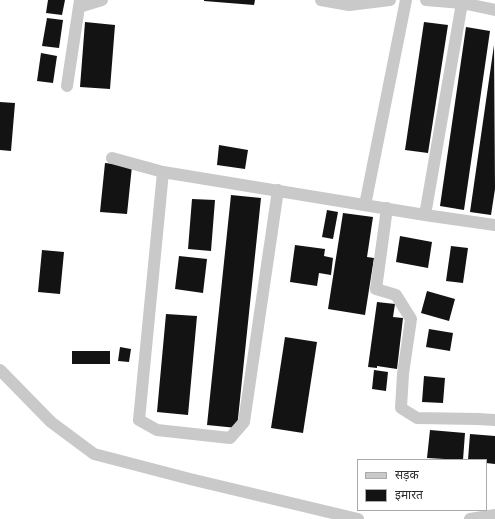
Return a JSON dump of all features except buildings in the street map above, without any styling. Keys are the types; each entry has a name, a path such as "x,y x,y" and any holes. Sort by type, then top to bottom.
{"street":[{"path":"67,86 79,3 102,0"},
{"path":"321,0 349,4 390,0"},
{"path":"365,205 406,0"},
{"path":"426,0 462,3 495,10"},
{"path":"425,215 462,3"},
{"path":"112,158 163,172 495,225"},
{"path":"163,172 139,420 157,430 230,438 244,422 278,190"},
{"path":"387,208 376,289 396,295 411,319 403,374 401,408 417,418 495,420"},
{"path":"0,370 51,422 94,454 190,479 358,519"},
{"path":"470,519 495,515"}]}
